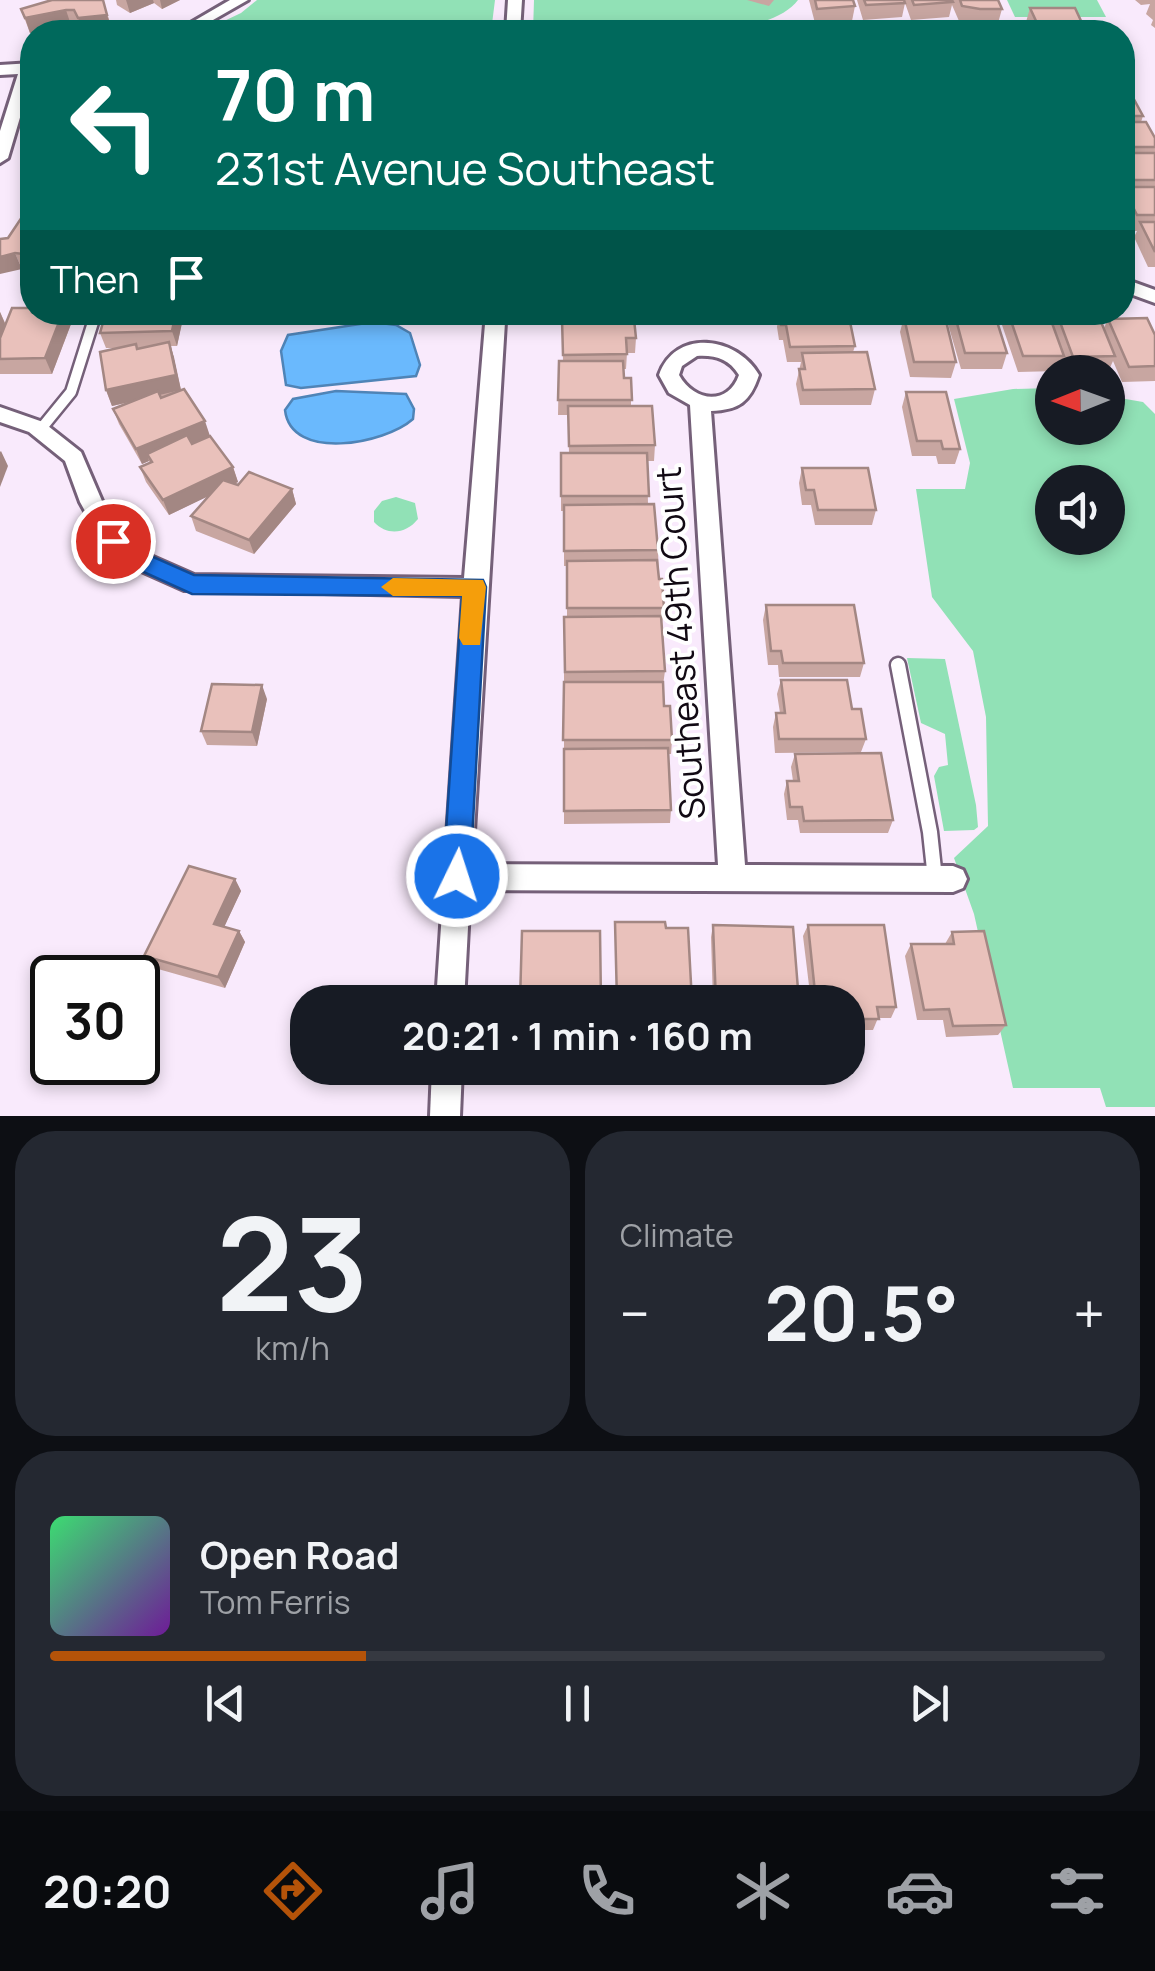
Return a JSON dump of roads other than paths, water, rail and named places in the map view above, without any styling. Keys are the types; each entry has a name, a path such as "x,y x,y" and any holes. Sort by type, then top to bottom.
{"street":[{"path":"204,20 240,0"},
{"path":"0,158 20,98"},
{"path":"451,985 494,325"},
{"name":"Southeast 49th Court","path":"700,402 732,878"},
{"path":"6,416 40,430 74,457 91,502 113,541 136,559 192,584 474,587"},
{"path":"457,876 944,879"},
{"path":"444,1116 446,1085"}],"lane":[{"path":"40,430 70,392 92,325"},
{"path":"898,665 930,832 944,879"}],"water":[{"path":"353,325 396,325 410,333 420,365 416,376 301,388 286,385 281,351 288,335"},
{"path":"336,391 406,394 414,409 413,419 382,435 341,443 304,437 291,426 285,410 293,399"}]}
